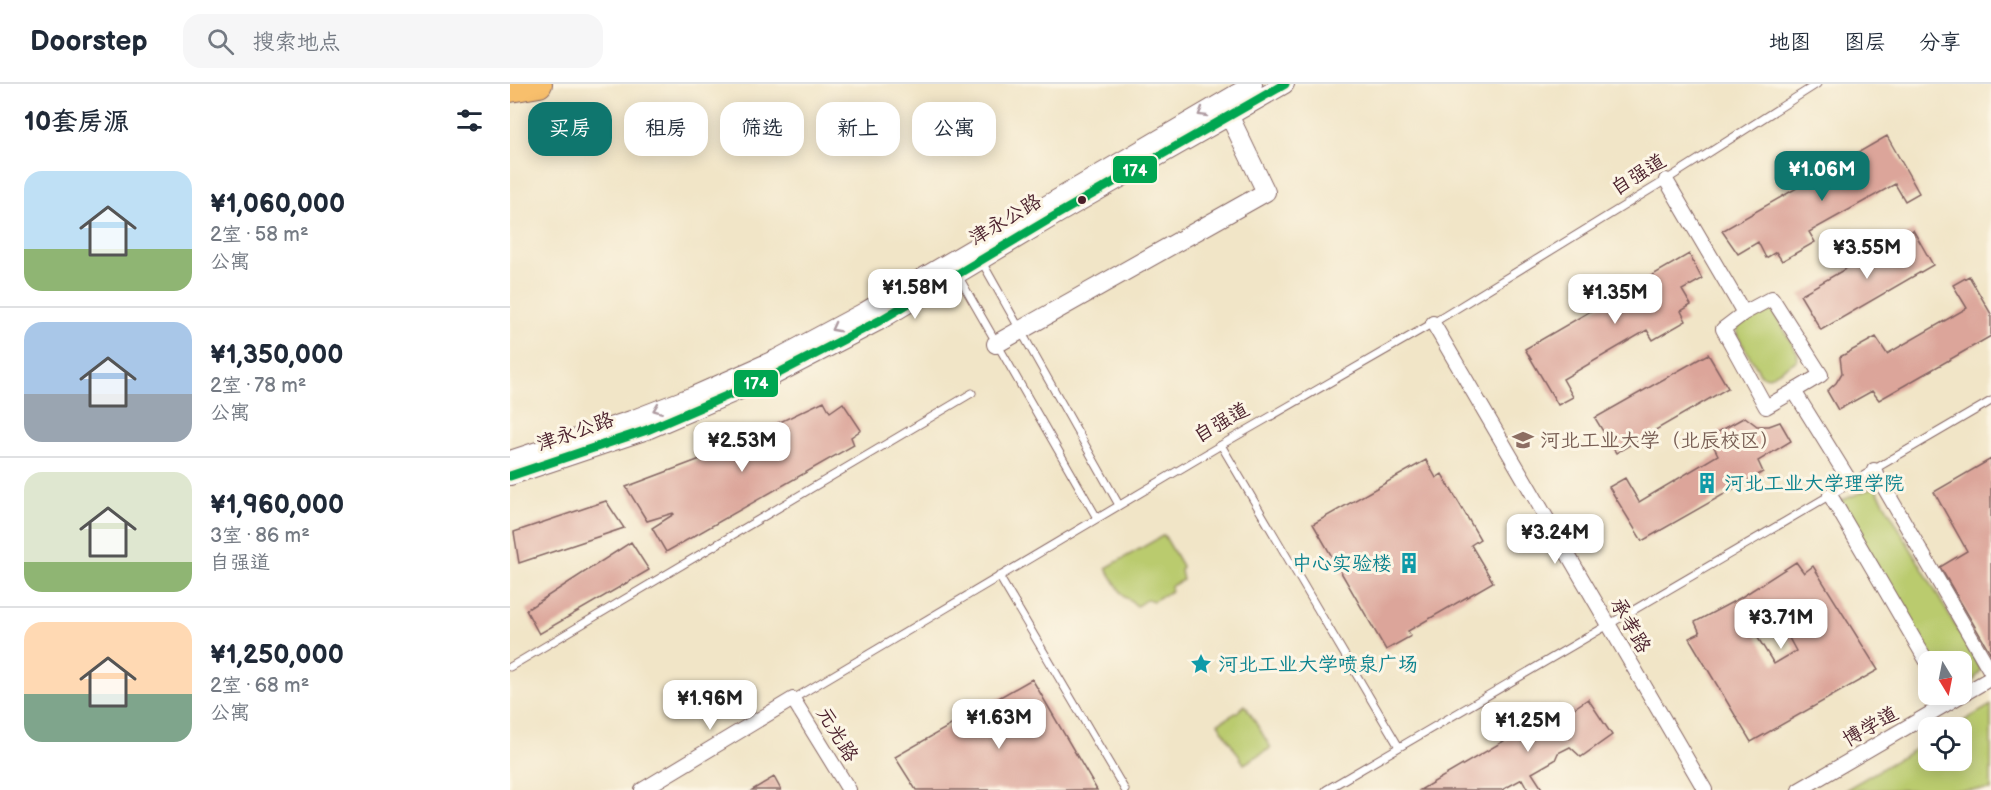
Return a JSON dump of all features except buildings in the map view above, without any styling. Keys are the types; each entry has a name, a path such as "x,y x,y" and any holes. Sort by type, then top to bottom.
{"highway":[{"path":"510,89 539,84"}],"street":[{"name":"津永公路","path":"977,254 1253,84"},
{"name":"津永公路","path":"510,460 631,420 693,396 776,359 953,268 1285,84"},
{"path":"996,344 1266,192 1228,115"},
{"path":"1666,180 1744,313"},
{"name":"津永公路","path":"510,476 647,430 773,376 879,321 953,268"},
{"path":"1772,298 1821,375 1794,391 1766,407 1723,329 1744,313 1772,298"},
{"name":"承孝路","path":"1433,323 1705,790"},
{"path":"1794,391 1851,483"},
{"path":"1874,470 1991,672"},
{"path":"1830,495 1920,651"},
{"name":"博学道","path":"1972,687 1991,678"},
{"name":"自强道","path":"642,790 794,699"},
{"name":"元光路","path":"794,699 849,790"},
{"name":"博学道","path":"1799,790 1937,705"}],"lane":[{"name":"自强道","path":"794,699 1119,505 1433,323 1817,84"},
{"path":"977,254 1119,505"},
{"path":"953,268 1097,518"},
{"path":"510,667 972,393"},
{"path":"1326,790 1991,401"},
{"path":"1221,445 1399,747"},
{"path":"999,576 1125,790"}],"green space":[{"path":"1765,309 1774,312 1798,354 1796,361 1769,377 1761,375 1737,335 1737,326"},
{"path":"1875,487 1970,651 1926,651 1840,501"},
{"path":"1164,535 1182,566 1183,580 1171,586 1171,591 1153,601 1147,599 1137,606 1124,597 1106,568"},
{"path":"1972,654 1981,670 1972,683"},
{"path":"1245,705 1271,748 1244,764 1218,723"},
{"path":"1991,705 1991,790 1845,790 1918,747 1918,771 1972,771 1970,717"}],"transit line":[{"name":"174","path":"510,476 647,430 773,376 879,321 1058,214 1285,84"}],"place":[{"name":"河北工业大学（北辰校区）","path":"1523,440"},
{"name":"河北工业大学理学院","path":"1707,483"},
{"name":"中心实验楼","path":"1409,563"},
{"name":"河北工业大学喷泉广场","path":"1201,664"}]}
